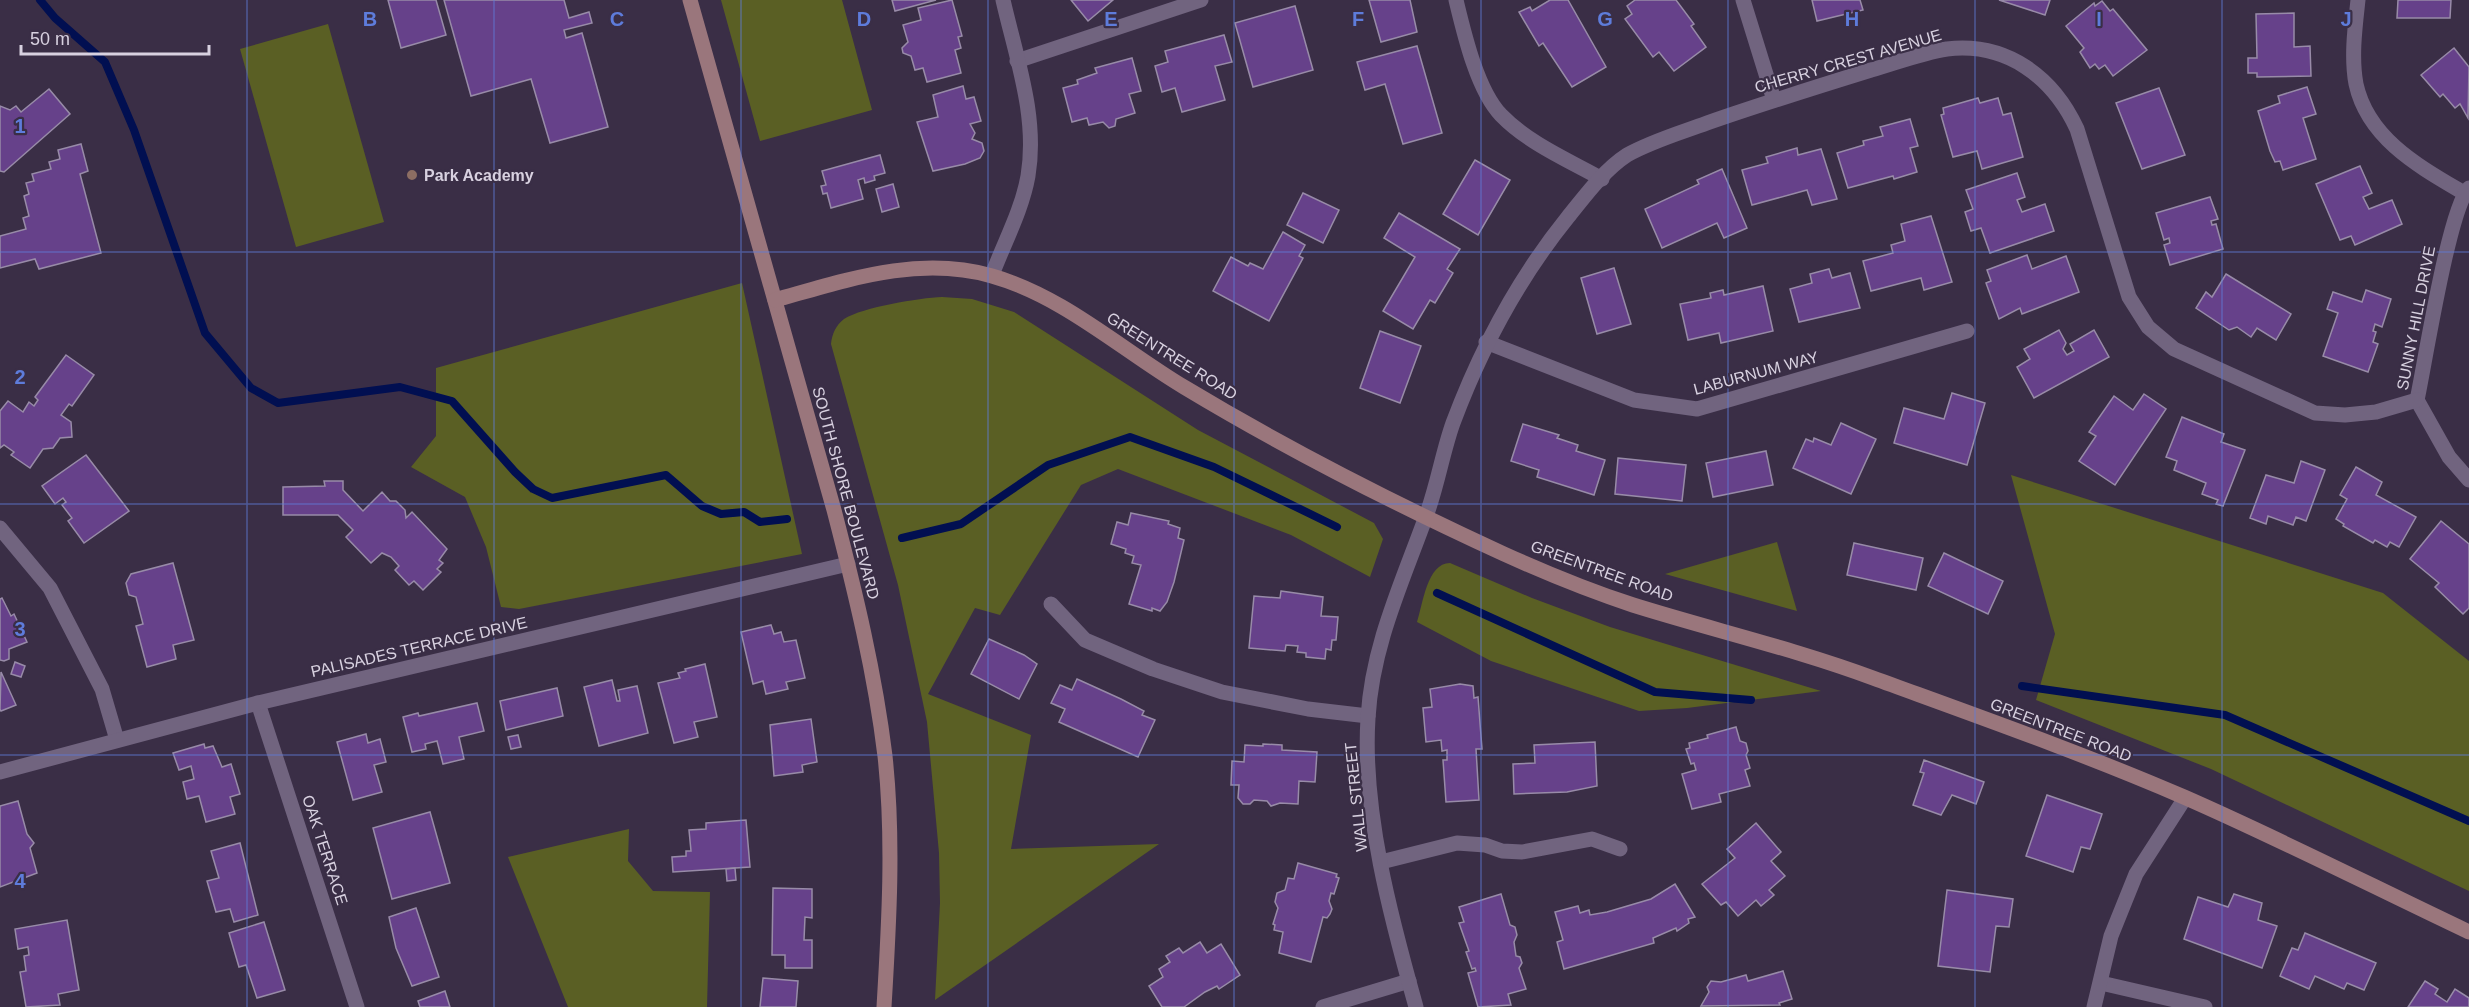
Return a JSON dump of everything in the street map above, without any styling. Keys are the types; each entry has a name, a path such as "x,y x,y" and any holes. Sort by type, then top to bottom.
{"street":[{"name":"SOUTH SHORE BOULEVARD","path":"690,0 848,564 874,686 885,758 890,883 884,1007"},
{"path":"992,275 1023,198 1031,154 1031,124 1003,0"},
{"path":"1017,61 1201,0"},
{"path":"1456,0 1484,87 1501,115 1550,152 1602,179"},
{"path":"1743,0 1774,100"},
{"path":"2358,0 2354,59 2361,99 2379,130 2397,151 2466,191"},
{"name":"CHERRY CREST AVENUE","path":"1426,517 1452,425 1486,342 1515,292 1555,233 1624,157 1651,143 1774,100 1943,50 1980,49 2012,59 2044,80 2068,110 2077,129 2129,297 2148,327 2174,349 2314,413 2345,415 2376,412 2417,400"},
{"name":"SUNNY HILL DRIVE","path":"2466,191 2454,222 2417,400 2449,457 2469,480"},
{"name":"GREENTREE ROAD","path":"775,300 874,273 910,267 950,267 992,275 1048,299 1145,363 1219,408 1426,517 1512,558 1629,604 1868,676 2185,798 2469,932"},
{"name":"LABURNUM WAY","path":"1486,342 1634,400 1697,409 1968,331"},
{"name":"WALL STREET","path":"1416,1007 1391,915 1381,862 1370,790 1368,716 1376,658 1383,632 1426,517"},
{"path":"0,528 50,588 102,689 117,740"},
{"name":"PALISADES TERRACE DRIVE","path":"0,772 258,704 848,564"},
{"path":"1051,604 1085,640 1153,669 1222,692 1308,709 1368,716"},
{"name":"OAK TERRACE","path":"258,704 357,1007"},
{"path":"2094,1007 2111,936 2136,874 2185,798"},
{"path":"1381,862 1457,843 1485,845 1502,851 1522,852 1592,840 1620,849"},
{"path":"1323,1007 1409,981"},
{"path":"2101,983 2205,1007"}],"green space":[{"path":"721,0 842,0 872,110 760,141"},
{"path":"328,24 384,222 296,247 240,49"},
{"path":"742,283 802,554 519,609 501,607 486,547 465,497 411,467 436,436 436,368"},
{"path":"942,297 972,299 1014,312 1198,430 1374,523 1383,539 1370,577 1291,535 1118,469 1081,485 1000,615 975,608 928,694 1031,735 1011,849 1159,844 935,1000 940,903 939,853 927,722 898,585 831,344 833,333 839,324 853,315 891,304"},
{"path":"2011,475 2383,593 2469,661 2469,891 2211,769 2036,700 2055,634"},
{"path":"1777,542 1797,611 1665,574"},
{"path":"1450,563 1532,598 1610,627 1821,691 1687,708 1639,711 1491,661 1417,622 1431,577 1442,565"},
{"path":"629,829 628,861 653,891 710,892 707,1007 568,1007 508,857"}],"building":[{"path":"388,0 436,0 446,35 401,48"},
{"path":"444,0 564,0 569,18 589,12 592,23 564,30 566,38 582,33 608,127 550,143 531,79 471,96"},
{"path":"892,0 936,0 895,11"},
{"path":"952,0 962,36 958,37 961,48 955,50 961,73 927,82 923,68 915,70 911,56 903,53 902,48 908,42 903,25 921,20 918,8"},
{"path":"1071,0 1113,0 1088,21"},
{"path":"1369,0 1410,0 1417,32 1381,42"},
{"path":"1550,0 1568,0 1606,67 1572,87 1543,43 1539,46 1519,12 1530,7 1532,11"},
{"path":"1635,0 1676,0 1694,24 1691,26 1706,47 1674,71 1659,52 1653,57 1625,19 1632,14 1627,6"},
{"path":"1812,0 1860,0 1863,10 1817,21"},
{"path":"1999,0 2050,0 2045,15"},
{"path":"2398,0 2451,0 2450,18 2397,18"},
{"path":"2102,1 2110,11 2113,9 2147,50 2113,76 2105,65 2099,69 2095,64 2090,68 2080,52 2084,48 2066,26 2094,3 2095,6"},
{"path":"1295,6 1313,70 1253,87 1235,23"},
{"path":"2294,13 2294,47 2310,46 2311,76 2257,77 2257,73 2248,73 2248,58 2257,58 2256,14"},
{"path":"1224,35 1232,62 1215,66 1225,100 1182,112 1175,88 1162,92 1155,66 1168,62 1165,51"},
{"path":"1417,46 1442,133 1403,144 1385,84 1365,90 1357,62"},
{"path":"2454,48 2469,67 2468,118 2460,104 2455,108 2443,94 2440,97 2421,75"},
{"path":"1132,58 1141,91 1129,94 1135,113 1116,119 1115,126 1109,128 1103,122 1089,125 1087,118 1072,122 1063,88 1078,84 1077,80 1097,73 1095,68"},
{"path":"963,86 966,99 974,97 981,121 970,124 975,133 972,139 982,143 984,151 980,158 965,164 933,171 917,122 938,117 933,95"},
{"path":"2307,87 2316,114 2303,118 2316,159 2283,170 2280,161 2275,162 2270,151 2258,111 2280,103 2278,96"},
{"path":"2159,88 2185,155 2142,169 2116,103"},
{"path":"49,89 70,114 4,172 0,171 0,106 10,110 16,106 21,112"},
{"path":"1978,98 1980,103 1998,98 2003,115 2011,113 2023,157 1982,169 1977,151 1953,157 1941,115 1944,114 1943,108"},
{"path":"1910,119 1918,146 1910,148 1917,172 1848,188 1837,153 1864,145 1863,141 1883,136 1880,127"},
{"path":"81,144 88,171 80,174 101,253 39,269 35,259 0,268 0,236 26,229 23,218 29,216 24,196 29,194 26,183 34,181 32,174 51,169 49,162 60,159 58,150"},
{"path":"1797,148 1798,155 1821,149 1837,199 1812,205 1807,190 1752,205 1742,170 1768,163 1766,157"},
{"path":"880,155 885,173 874,176 875,180 865,183 864,178 858,180 863,199 831,208 827,193 823,194 821,186 826,185 822,171"},
{"path":"1475,160 1510,180 1478,235 1443,214"},
{"path":"2360,166 2372,193 2363,197 2369,209 2392,200 2402,224 2355,245 2351,236 2340,240 2316,184"},
{"path":"1722,169 1747,228 1724,238 1717,223 1662,248 1645,209 1699,184 1697,180"},
{"path":"2017,173 2025,197 2017,200 2022,212 2045,204 2054,231 1990,253 1981,228 1971,231 1965,212 1973,209 1966,190"},
{"path":"893,184 899,207 882,212 876,189"},
{"path":"1303,193 1339,210 1323,243 1287,225"},
{"path":"2210,197 2218,219 2211,221 2212,225 2216,224 2223,249 2170,265 2164,245 2170,243 2169,238 2164,240 2156,213"},
{"path":"1399,213 1460,249 1447,269 1453,273 1435,303 1430,300 1413,329 1383,311 1415,257 1384,238"},
{"path":"1931,216 1952,282 1924,290 1921,278 1871,291 1863,261 1893,253 1891,245 1905,241 1901,224"},
{"path":"1283,232 1305,245 1299,256 1303,258 1269,321 1213,291 1231,257 1248,266 1250,263 1263,269"},
{"path":"2027,255 2032,269 2066,256 2079,292 2022,314 2020,308 1999,319 1986,283 1991,281 1987,270"},
{"path":"1614,268 1631,324 1597,334 1581,278"},
{"path":"1829,269 1832,278 1850,273 1860,308 1799,322 1790,289 1812,283 1810,274"},
{"path":"2226,274 2291,314 2276,340 2257,328 2251,337 2237,327 2229,330 2196,308 2206,292 2212,297"},
{"path":"1763,286 1773,331 1721,343 1719,333 1688,340 1680,304 1711,298 1710,293 1723,290 1724,295"},
{"path":"2366,290 2391,299 2382,327 2375,324 2373,331 2376,332 2373,342 2378,344 2368,372 2323,356 2338,313 2327,309 2333,292 2362,302"},
{"path":"2059,330 2066,343 2063,349 2067,355 2074,351 2070,344 2094,330 2109,357 2034,398 2017,367 2030,359 2024,349"},
{"path":"1380,331 1421,346 1400,403 1360,388"},
{"path":"66,355 94,375 72,406 69,404 61,415 71,422 72,437 60,438 53,448 43,449 30,468 11,455 14,452 4,445 0,448 0,411 8,401 23,412 29,402 34,406 38,400 35,397"},
{"path":"1952,393 1985,403 1967,465 1894,443 1904,408 1944,419"},
{"path":"2144,394 2166,409 2115,485 2079,461 2096,436 2089,432 2114,396 2133,410"},
{"path":"2182,417 2224,434 2221,442 2245,450 2223,506 2216,504 2218,500 2202,494 2206,483 2174,470 2177,461 2166,457"},
{"path":"1841,423 1876,439 1851,494 1793,468 1806,439 1813,442 1814,438 1831,445"},
{"path":"1523,424 1559,435 1557,438 1578,445 1576,451 1605,460 1594,495 1537,477 1539,470 1511,461"},
{"path":"1766,451 1773,485 1713,497 1706,463"},
{"path":"86,455 129,511 84,543 68,521 72,518 62,505 66,502 63,498 55,504 42,486"},
{"path":"1618,458 1686,465 1682,501 1615,494"},
{"path":"2301,461 2325,470 2306,521 2296,517 2293,525 2268,516 2266,524 2250,518 2266,475 2294,483"},
{"path":"2356,467 2382,482 2376,495 2416,517 2399,547 2390,542 2387,547 2375,540 2373,543 2343,526 2344,524 2336,519 2347,499 2340,495"},
{"path":"324,481 343,481 343,490 363,511 382,492 390,501 396,501 405,510 406,518 412,512 447,549 439,560 443,563 437,569 441,572 423,590 414,581 409,585 395,570 399,566 391,557 382,553 371,563 346,537 353,530 338,515 283,515 283,487 325,486"},
{"path":"1131,513 1169,521 1168,524 1180,528 1178,538 1184,540 1174,582 1167,602 1160,611 1129,604 1141,565 1132,563 1134,556 1125,553 1126,549 1111,544 1117,522 1128,525"},
{"path":"2441,521 2469,544 2469,608 2463,614 2435,587 2439,583 2410,559"},
{"path":"1854,543 1923,558 1916,590 1847,575"},
{"path":"1944,553 2003,581 1988,614 1928,586"},
{"path":"173,563 194,640 173,645 176,659 147,667 136,626 143,624 136,597 129,595 126,583 131,574"},
{"path":"1281,591 1323,597 1321,616 1338,617 1336,640 1332,640 1331,650 1326,649 1325,659 1306,657 1306,653 1297,652 1298,646 1286,645 1285,651 1249,648 1254,596 1280,598"},
{"path":"2,598 11,616 14,614 27,642 9,649 9,659 4,661 0,660 0,599"},
{"path":"771,625 774,634 781,632 784,642 796,640 805,678 786,682 788,689 766,694 763,681 753,684 741,632"},
{"path":"989,639 1024,655 1037,664 1019,699 971,674"},
{"path":"15,662 25,666 21,677 11,674"},
{"path":"705,664 717,717 694,722 698,737 674,743 658,683 680,678 678,673 686,671 685,669"},
{"path":"1,672 16,705 1,711 0,709"},
{"path":"1077,679 1144,711 1142,715 1155,720 1138,757 1059,722 1065,709 1051,703 1060,685 1072,690"},
{"path":"612,680 617,701 620,701 618,690 637,686 648,733 599,746 584,687"},
{"path":"1460,684 1473,686 1474,698 1478,697 1482,749 1476,749 1479,800 1446,802 1443,760 1447,760 1447,750 1442,751 1441,740 1426,742 1423,708 1432,707 1430,689"},
{"path":"557,688 563,716 506,730 500,701"},
{"path":"477,703 484,731 459,737 464,759 443,764 437,741 425,744 426,749 412,752 403,717 418,713 419,716"},
{"path":"811,719 817,762 802,765 803,772 774,776 770,725"},
{"path":"1736,727 1740,741 1746,743 1748,751 1746,755 1750,768 1745,770 1750,786 1719,794 1721,802 1692,809 1682,774 1696,770 1694,763 1691,764 1686,749 1690,748 1689,743"},
{"path":"366,734 368,743 380,739 386,762 374,765 382,792 353,800 337,742"},
{"path":"518,735 521,747 511,749 508,737"},
{"path":"1595,742 1597,786 1567,792 1514,794 1513,764 1535,763 1534,745"},
{"path":"204,744 205,748 213,746 222,767 231,764 240,794 230,797 235,814 206,822 199,796 187,799 183,782 194,779 191,766 179,770 173,753"},
{"path":"1263,744 1282,745 1282,750 1317,752 1315,782 1299,781 1298,804 1280,803 1271,806 1267,801 1254,800 1250,804 1243,804 1238,798 1239,785 1231,785 1232,761 1244,762 1245,745 1263,746"},
{"path":"1924,760 1984,782 1976,804 1952,795 1941,815 1913,805 1924,773 1920,772"},
{"path":"2047,795 2102,814 2090,849 2081,847 2073,872 2026,856"},
{"path":"18,801 27,834 34,843 30,848 37,873 0,887 0,806"},
{"path":"430,812 450,883 392,899 373,828"},
{"path":"746,820 750,867 673,872 672,857 686,856 686,851 691,851 689,830 706,829 706,823"},
{"path":"1756,823 1781,852 1771,861 1785,876 1769,890 1774,895 1761,906 1756,900 1738,916 1726,902 1721,905 1702,884 1735,858 1727,849"},
{"path":"240,843 258,915 234,922 230,909 216,912 207,881 219,878 211,851"},
{"path":"1298,863 1337,874 1336,877 1339,878 1329,901 1332,909 1327,918 1323,917 1311,962 1279,953 1283,932 1274,930 1275,925 1273,924 1278,908 1275,902 1277,893 1285,890 1288,878 1294,879"},
{"path":"735,868 736,880 727,881 726,869"},
{"path":"1675,884 1695,917 1688,919 1689,923 1677,931 1676,928 1653,938 1654,943 1564,969 1557,942 1563,940 1555,912 1578,906 1580,913 1589,910 1590,915 1607,912 1651,899"},
{"path":"773,888 812,889 812,918 805,917 804,940 812,940 812,968 785,968 785,955 772,955"},
{"path":"1947,890 2013,899 2009,927 1996,926 1990,972 1938,966"},
{"path":"1501,894 1510,925 1515,927 1516,956 1520,957 1522,963 1519,968 1526,989 1508,994 1511,1005 1478,1007 1468,973 1476,971 1475,968 1472,969 1466,952 1469,951 1459,923 1464,922 1459,907"},
{"path":"2234,894 2262,903 2258,920 2277,926 2262,968 2184,939 2198,897 2228,907"},
{"path":"416,908 439,977 412,986 396,948 389,917"},
{"path":"67,920 79,990 58,994 60,1005 26,1007 20,972 26,971 24,956 29,955 28,947 18,949 15,929"},
{"path":"264,922 285,990 257,998 246,965 239,967 229,933"},
{"path":"2305,933 2376,963 2364,990 2347,983 2344,989 2315,976 2309,989 2280,976 2292,948 2298,950"},
{"path":"1200,942 1207,953 1221,944 1240,975 1219,989 1217,986 1205,992 1184,1007 1162,1007 1149,986 1163,977 1159,969 1170,962 1166,956 1179,948 1183,953"},
{"path":"1783,971 1792,999 1779,1003 1780,1005 1701,1006 1709,992 1707,987 1711,981 1721,982 1746,975 1748,981"},
{"path":"763,978 798,981 796,1007 760,1007"},
{"path":"2425,981 2438,989 2435,994 2447,1002 2455,989 2469,998 2469,1007 2408,1007"},
{"path":"445,991 450,1007 420,1007 418,1001"}],"waterway":[{"path":"40,0 55,18 105,62 134,130 205,333 251,388 278,403 400,387 452,401 515,472 533,489 552,498 666,475 702,506 721,514 744,512 760,522 787,519"},
{"path":"902,538 961,524 1048,465 1130,437 1214,467 1337,527"},
{"path":"1437,593 1655,692 1751,700"},
{"path":"2022,686 2225,715 2469,821"}],"place":[{"name":"Park Academy","path":"412,175"}]}
